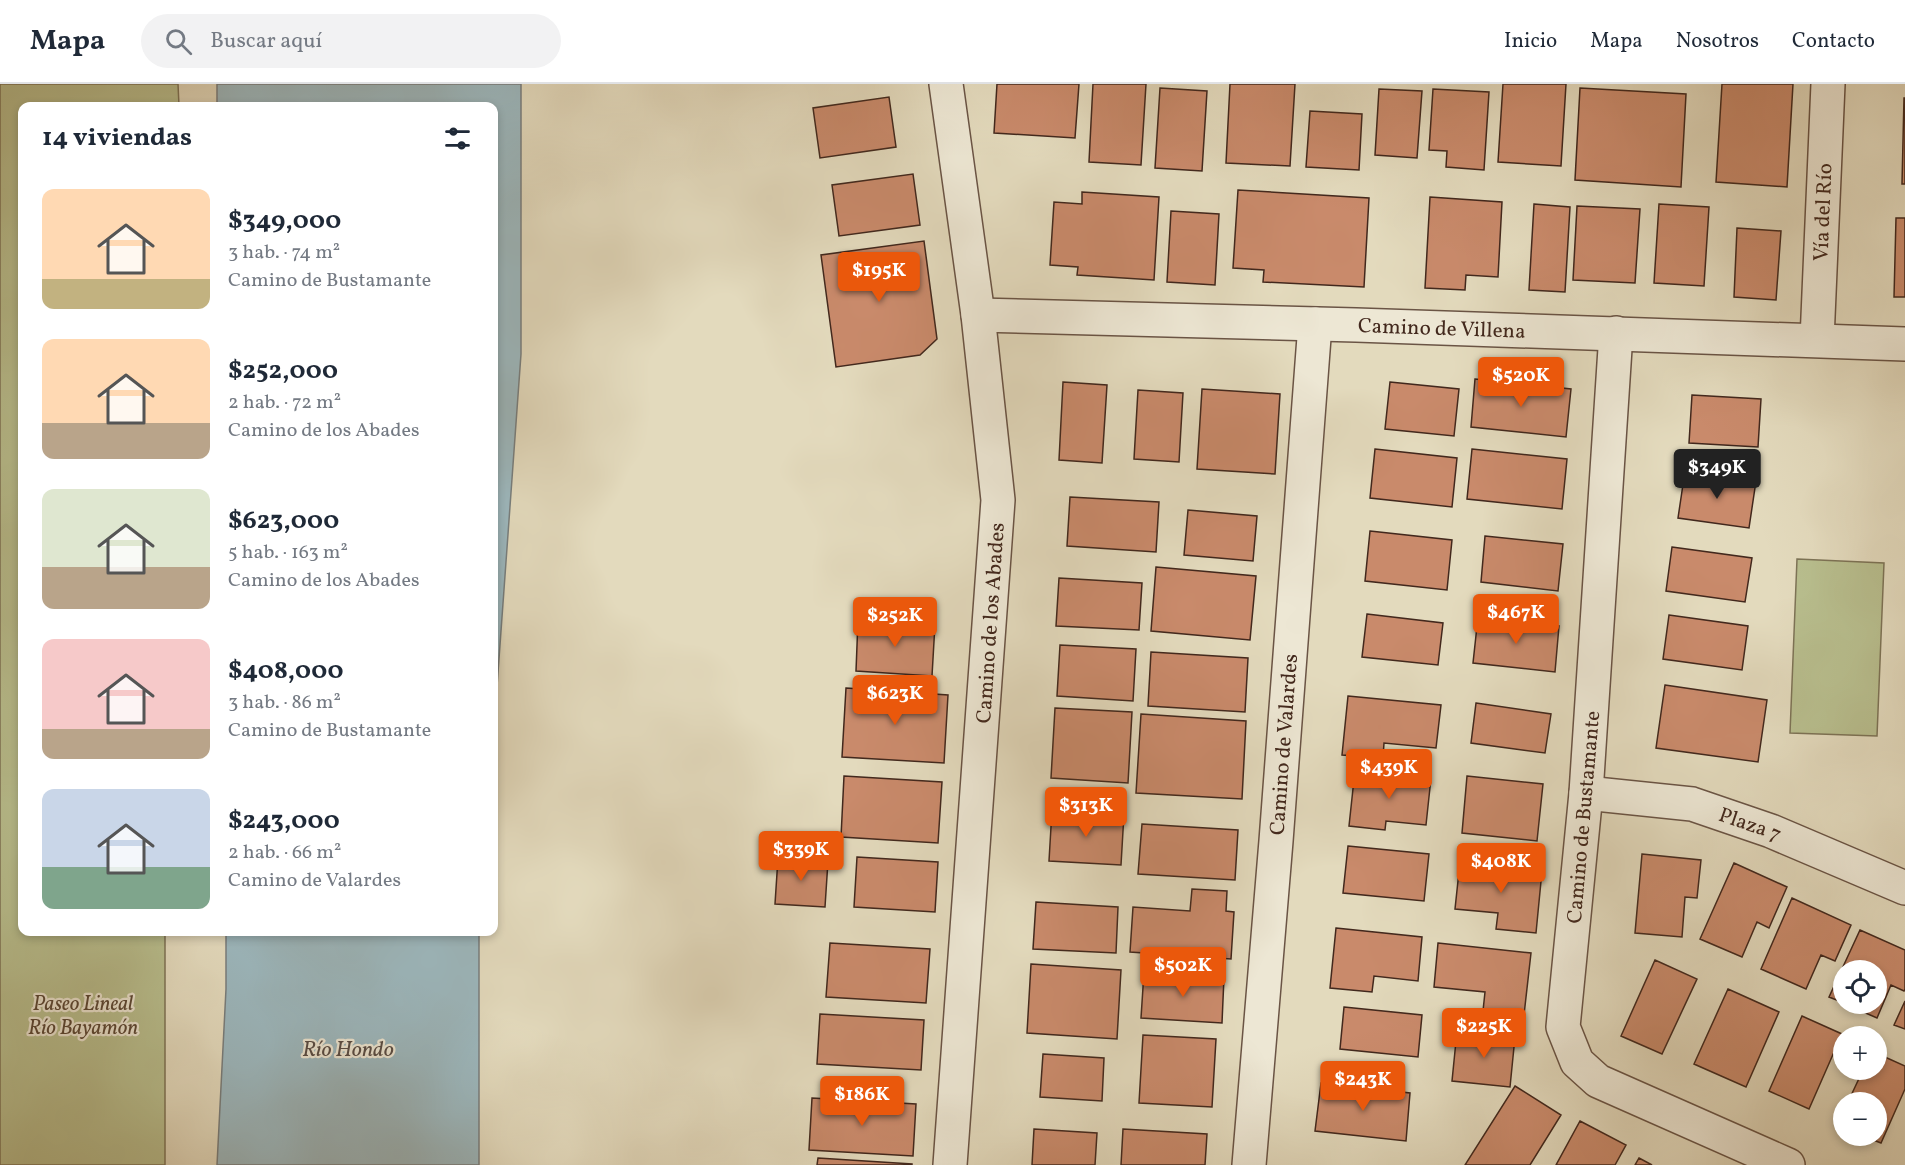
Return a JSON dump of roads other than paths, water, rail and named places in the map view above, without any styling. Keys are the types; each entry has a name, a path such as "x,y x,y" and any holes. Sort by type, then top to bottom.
{"street":[{"name":"Camino de los Abades","path":"946,84 978,315 998,500 950,1165"},
{"name":"Vía del Río","path":"1817,340 1828,84"},
{"name":"Camino de Villena","path":"978,315 1616,333 1905,344"},
{"name":"Camino de Valardes","path":"1248,1165 1275,852 1315,324"},
{"name":"Camino de Bustamante","path":"1616,333 1587,792 1563,1027 1577,1062 1598,1081 1788,1165"},
{"name":"Plaza 7","path":"1587,792 1692,804 1771,831 1905,888"}],"water":[{"path":"217,84 521,84 521,354 498,673 498,102 217,102"},
{"name":"Río Hondo","path":"226,936 479,936 479,1165 217,1165 226,989"}],"park label":[{"name":"Paseo Lineal Río Bayamón","path":"83,1015"}]}
